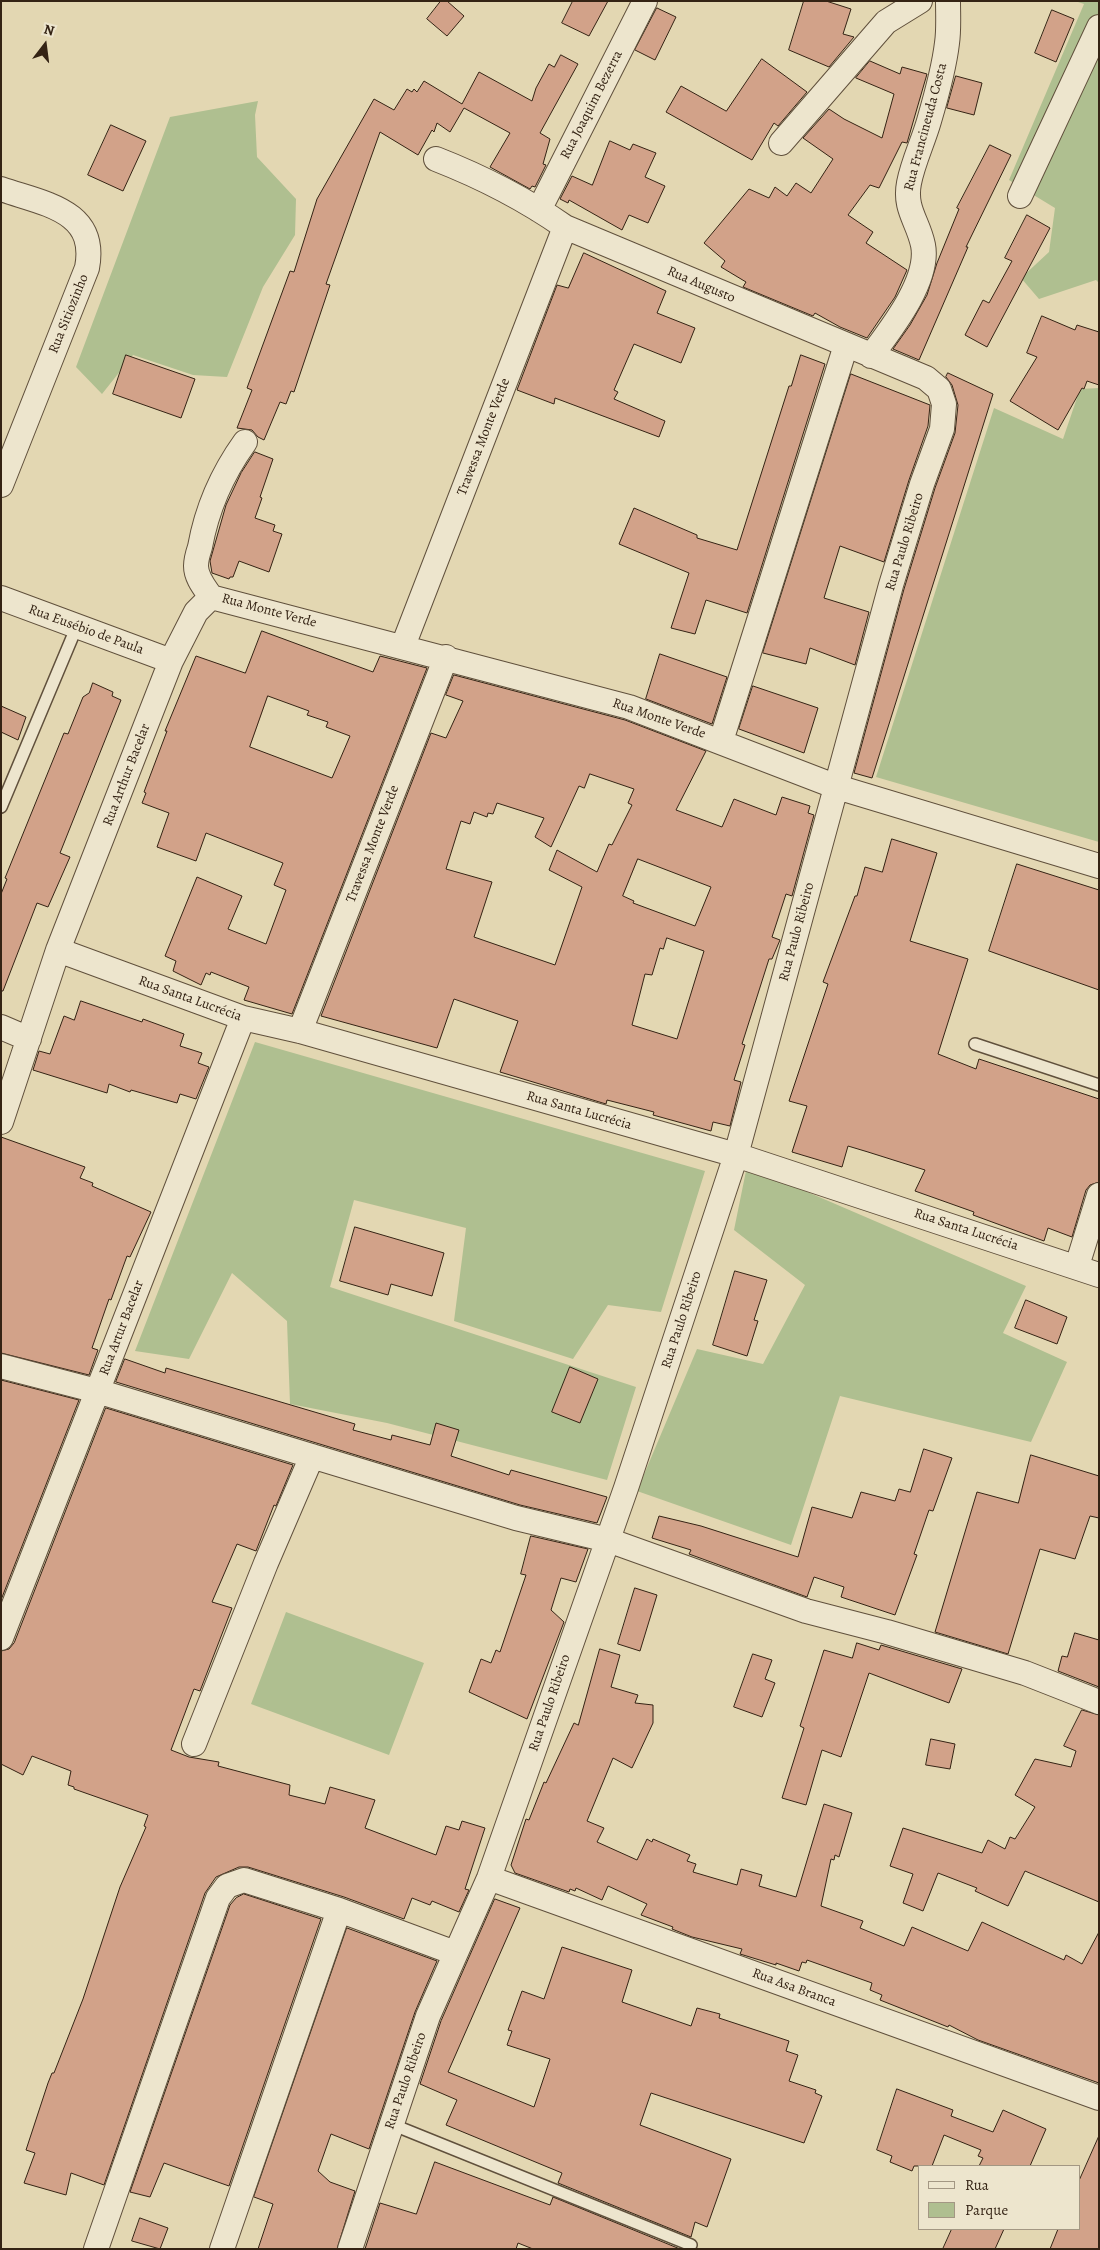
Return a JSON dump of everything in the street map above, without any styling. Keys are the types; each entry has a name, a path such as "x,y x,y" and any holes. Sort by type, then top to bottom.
{"street":[{"name":"Rua Joaquim Bezerra","path":"539,210 645,1"},
{"path":"781,143 886,22 920,1"},
{"name":"Rua Francineuda Costa","path":"871,356 902,315 914,290 923,260 924,247 910,212 909,182 929,120 947,43 948,1"},
{"path":"1020,196 1099,27"},
{"name":"Rua Augusto","path":"436,159 482,178 539,210 565,228 926,378"},
{"name":"Rua Sitiozinho","path":"1,189 70,214 85,231 90,252 87,268 1,485"},
{"name":"Travessa Monte Verde","path":"403,646 565,228"},
{"path":"721,741 846,346"},
{"name":"Rua Paulo Ribeiro","path":"350,2249 390,2124 428,2016 489,1878 608,1540 736,1155 891,585 922,484 942,429 944,404 939,389 926,378"},
{"path":"211,597 201,583 196,567 202,534 214,494 228,466 245,442"},
{"name":"Rua Monte Verde","path":"211,597 446,657 629,707 837,787 1099,866"},
{"name":"Rua Arthur Bacelar","path":"1,1122 58,950 171,661 196,612 211,597"},
{"name":"Rua Eusébio de Paula","path":"1,598 171,661"},
{"name":"Travessa Monte Verde","path":"300,1031 446,657"},
{"name":"Rua Santa Lucrécia","path":"58,950 243,1018 300,1031 736,1155 1077,1266 1099,1275"},
{"name":"Rua Artur Bacelar","path":"1,1638 243,1018"},
{"path":"1,1027 29,1039"},
{"path":"1077,1266 1099,1195"},
{"path":"1,1366 97,1390 516,1518 608,1540 806,1611 888,1632 1025,1674 1099,1702"},
{"path":"194,1744 266,1564 312,1456"},
{"name":"Rua Asa Branca","path":"489,1878 1099,2098"},
{"path":"96,2249 218,1898 227,1886 244,1880 339,1910 455,1953"},
{"path":"222,2249 339,1910"}],"lane":[{"path":"1,807 76,626"},
{"path":"975,1044 1099,1085"},
{"path":"390,2124 691,2245"}],"green space":[{"path":"1075,1 1099,1 1099,283 1096,280 1039,299 1021,278 1049,252 1055,208 1009,180 1084,4"},
{"path":"258,101 255,115 257,157 296,199 295,235 263,287 227,377 193,375 133,355 102,394 76,367 170,117"},
{"path":"1099,388 1099,842 876,777 994,408 1063,439 1080,389"},
{"path":"255,1042 705,1171 661,1312 608,1305 573,1359 454,1321 466,1228 354,1200 330,1287 636,1387 607,1480 387,1423 290,1404 287,1321 232,1273 189,1359 135,1351"},
{"path":"747,1166 1026,1286 1003,1333 1067,1362 1031,1442 840,1396 791,1545 637,1491 697,1349 763,1364 805,1285 734,1230"},
{"path":"286,1612 424,1663 389,1755 251,1704"}],"building":[{"path":"441,1 447,1 464,16 447,36 427,19"},
{"path":"573,1 608,1 589,36 562,23"},
{"path":"804,1 826,1 851,9 843,34 854,37 829,67 789,50"},
{"path":"657,8 676,17 655,60 635,50"},
{"path":"1052,10 1074,19 1056,62 1035,53"},
{"path":"561,55 578,64 540,133 550,139 543,164 546,165 535,187 532,186 530,189 490,167 510,133 464,108 450,132 437,123 434,132 432,130 418,155 380,132 326,284 330,285 294,392 291,391 286,404 280,402 264,440 258,437 252,430 237,428 252,390 247,388 290,271 294,272 317,199 374,99 394,110 407,89 412,92 414,89 417,92 424,81 462,104 479,72 532,101 536,88 549,64 554,67"},
{"path":"762,59 807,92 778,126 774,123 752,160 666,112 681,86 726,111"},
{"path":"870,61 900,74 902,67 927,74 907,143 902,142 879,188 870,185 848,215 873,232 866,243 907,270 895,297 867,338 840,327 815,313 813,316 743,287 746,282 721,267 725,261 704,243 749,189 769,198 775,187 787,196 796,183 811,193 833,159 803,138 829,109 844,119 882,138 894,94 856,78"},
{"path":"956,76 982,83 974,115 947,108"},
{"path":"111,125 146,141 123,191 88,175"},
{"path":"610,141 630,150 633,144 656,153 645,177 665,186 648,223 629,215 622,230 569,200 568,203 560,199 572,176 592,185"},
{"path":"990,145 1011,155 966,247 968,247 919,360 893,349 910,325 927,295 937,263 959,209 957,208"},
{"path":"1027,215 1050,228 987,347 965,335 983,300 989,303 1012,261 1005,258"},
{"path":"584,253 666,291 657,313 695,328 681,363 634,344 614,390 618,392 614,399 665,421 659,437 555,398 554,404 517,390 557,285 568,288"},
{"path":"1042,316 1075,330 1077,325 1099,332 1099,385 1087,381 1058,430 1010,401 1037,357 1027,353"},
{"path":"126,355 195,379 181,418 113,394"},
{"path":"801,355 825,364 747,613 706,600 695,634 671,628 689,573 619,544 634,508 697,535 697,538 737,550 789,386 791,386"},
{"path":"948,373 993,394 872,778 854,773 904,589 935,488 955,433 958,405 952,385 946,377"},
{"path":"851,374 930,405 928,426 884,562 840,546 824,598 869,612 855,665 810,648 806,664 763,653"},
{"path":"255,452 273,459 255,518 275,525 273,531 282,534 269,572 239,561 233,577 229,579 212,573 210,561 226,505 241,473"},
{"path":"262,631 373,672 380,656 427,668 292,1014 244,1000 249,987 211,972 210,975 206,973 201,985 173,971 176,961 165,956 197,877 242,896 228,929 266,944 286,890 274,885 283,863 206,833 196,861 157,847 169,813 142,803 146,793 144,792 167,731 165,731 196,656 245,673","holes":["268,696 309,711 307,715 328,722 326,727 350,736 332,778 250,747"]},
{"path":"660,654 727,677 712,724 646,699"},
{"path":"454,675 625,720 706,751 676,810 722,827 734,799 776,815 782,797 810,806 808,813 814,815 792,896 786,894 772,937 780,940 772,959 769,959 742,1044 745,1045 734,1080 741,1082 730,1126 713,1122 711,1131 653,1115 654,1112 607,1100 606,1104 500,1072 518,1021 454,999 437,1048 321,1016 431,733 446,738 463,701 446,695","holes":["590,774 634,789 628,803 632,805 612,845 609,844 597,872 557,850 549,870 582,887 555,965 474,937 492,882 446,869 461,821 470,824 474,812 487,817 488,813 493,814 497,803 544,818 535,837 551,847 579,786 584,788","638,859 711,887 695,926 633,903 634,901 623,896","667,938 704,951 677,1039 632,1025 645,974 652,975 660,948 663,949"]},
{"path":"93,683 113,692 112,696 121,700 60,853 70,857 48,907 37,903 3,991 1,991 1,894 7,879 5,878 64,733 68,734 83,697 89,693"},
{"path":"753,686 818,708 804,753 739,729"},
{"path":"1,706 26,717 18,740 1,732"},
{"path":"892,839 937,853 910,941 968,959 938,1054 976,1069 979,1059 1099,1099 1099,1182 1090,1185 1086,1190 1072,1237 1048,1228 1044,1241 973,1215 974,1212 915,1191 925,1170 868,1152 848,1146 842,1167 792,1152 807,1106 789,1101 828,984 823,982 855,896 857,896 865,867 882,872"},
{"path":"1017,864 1099,890 1099,990 989,951"},
{"path":"81,1001 142,1022 143,1019 184,1034 180,1046 202,1053 198,1063 209,1067 196,1099 180,1094 177,1103 131,1090 130,1092 109,1084 107,1093 33,1070 39,1051 50,1054 64,1016 74,1020"},
{"path":"1,1137 85,1167 80,1178 93,1183 92,1186 151,1212 130,1257 127,1256 111,1300 109,1299 92,1348 98,1350 89,1375 1,1353"},
{"path":"355,1227 444,1253 432,1296 391,1284 388,1295 340,1281"},
{"path":"735,1271 767,1280 754,1320 758,1321 747,1356 713,1345"},
{"path":"1026,1300 1067,1317 1057,1344 1015,1328"},
{"path":"125,1359 165,1373 166,1368 355,1424 353,1430 391,1440 392,1435 430,1445 436,1423 459,1430 451,1456 509,1475 511,1470 607,1497 597,1523 520,1505 116,1382"},
{"path":"570,1367 598,1379 580,1423 552,1412"},
{"path":"1,1380 79,1400 1,1600"},
{"path":"106,1408 293,1465 276,1506 274,1505 256,1551 237,1544 212,1602 232,1608 200,1691 194,1689 171,1750 189,1757 219,1762 218,1766 290,1785 289,1795 325,1804 330,1787 375,1800 365,1828 436,1855 446,1826 459,1830 462,1821 485,1828 465,1889 469,1890 459,1912 432,1901 430,1905 412,1898 404,1919 344,1897 248,1867 239,1867 216,1877 205,1893 104,2185 71,2173 66,2195 24,2183 35,2153 26,2150 48,2083 52,2073 54,2073 83,1999 120,1887 146,1827 144,1826 148,1815 74,1789 74,1787 68,1785 71,1771 32,1756 23,1775 1,1764 1,1651 9,1649 14,1643"},
{"path":"924,1449 952,1458 933,1511 929,1510 914,1554 917,1555 895,1615 841,1597 844,1587 814,1577 807,1597 689,1554 691,1550 652,1538 659,1516 701,1526 798,1557 812,1507 852,1518 861,1492 895,1501 899,1489 910,1492"},
{"path":"1031,1455 1099,1476 1099,1518 1090,1516 1075,1559 1040,1549 1008,1654 935,1632 977,1492 1018,1503"},
{"path":"531,1536 588,1549 576,1582 561,1578 551,1610 564,1622 527,1719 469,1692 481,1659 491,1663 496,1650 500,1652 526,1575 521,1574"},
{"path":"635,1588 657,1595 640,1651 618,1644"},
{"path":"1075,1633 1099,1640 1099,1687 1058,1671 1062,1656 1067,1657"},
{"path":"857,1643 879,1650 881,1645 962,1669 949,1703 869,1673 841,1757 822,1750 806,1805 782,1798 804,1728 800,1726 824,1650 852,1658"},
{"path":"600,1649 620,1655 611,1687 638,1695 635,1703 653,1705 653,1723 632,1768 613,1758 587,1821 604,1828 597,1842 637,1860 647,1839 652,1842 653,1839 690,1855 687,1861 696,1864 693,1872 737,1885 741,1869 762,1875 759,1886 796,1897 824,1804 852,1813 839,1857 835,1855 834,1860 831,1859 821,1906 863,1921 860,1928 904,1946 912,1927 968,1951 982,1922 1064,1960 1066,1955 1082,1964 1099,1932 1099,2083 978,2040 949,2025 948,2027 880,2000 882,1995 870,1990 872,1983 807,1960 806,1963 802,1962 799,1971 776,1963 776,1965 740,1954 742,1949 692,1937 672,1929 673,1927 641,1915 647,1904 608,1886 602,1900 576,1888 575,1891 570,1889 569,1892 515,1873 511,1865 526,1819 529,1820 544,1782 546,1783 574,1723 578,1725"},
{"path":"753,1654 772,1660 765,1679 775,1683 762,1717 734,1707"},
{"path":"1082,1710 1099,1715 1099,1902 1025,1871 1008,1906 975,1891 977,1888 938,1873 923,1911 903,1903 913,1874 890,1866 903,1828 982,1853 988,1840 1005,1849 1010,1837 1015,1839 1035,1807 1015,1795 1035,1759 1071,1767 1076,1751 1064,1746"},
{"path":"931,1739 955,1744 950,1769 926,1765"},
{"path":"244,1894 321,1919 229,2186 164,2163 150,2197 130,2192 230,1905 236,1898"},
{"path":"495,1899 520,1908 448,2072 534,2107 550,2059 507,2045 512,2031 508,2030 522,1991 544,1999 562,1947 632,1970 622,2002 691,2026 697,2008 720,2014 719,2018 789,2041 786,2051 798,2055 789,2081 816,2090 815,2093 822,2096 804,2143 651,2093 640,2125 731,2159 707,2227 695,2222 691,2237 558,2183 562,2173 446,2125 457,2100 420,2084 441,2021"},
{"path":"347,1928 437,1961 415,2012 369,2149 331,2134 318,2171 330,2182 355,2191 337,2249 258,2249 273,2204 254,2197"},
{"path":"897,2089 953,2110 951,2116 993,2132 1003,2110 1046,2129 1030,2165 980,2165 983,2158 978,2156 981,2150 944,2135 932,2165 914,2166 912,2171 890,2162 892,2156 877,2150"},
{"path":"1099,2136 1099,2249 1050,2249 1058,2230 1080,2230 1080,2179"},
{"path":"435,2162 550,2205 553,2197 680,2249 533,2249 518,2243 516,2249 365,2249 380,2203 416,2214"},
{"path":"140,2218 168,2228 160,2249 132,2241"},
{"path":"952,2230 1004,2230 995,2249 943,2249"}]}
